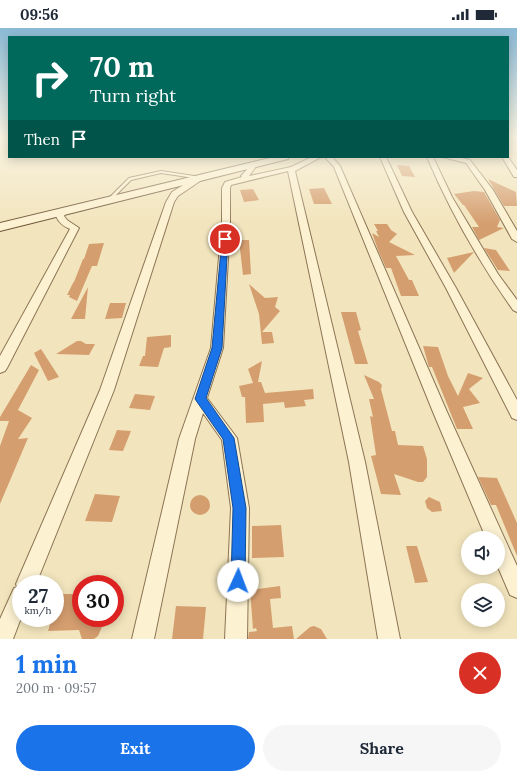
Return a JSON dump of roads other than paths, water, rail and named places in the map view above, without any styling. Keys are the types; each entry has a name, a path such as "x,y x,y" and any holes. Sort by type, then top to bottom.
{"main road":[{"path":"0,227 248,167"}],"street":[{"path":"248,178 245,176 253,167"},
{"path":"143,639 186,439 217,348 226,223 226,188 228,184 277,167"},
{"path":"290,167 356,462 389,639"},
{"path":"337,167 440,412 492,531"},
{"path":"388,167 408,212 454,294 517,414"},
{"path":"434,167 448,198 489,268 517,308"},
{"path":"472,167 489,190 517,239"},
{"path":"511,167 517,175"},
{"path":"30,575 108,390 170,202 175,194 202,179"},
{"path":"0,368 75,228 66,224 61,219 60,216 63,212"},
{"path":"200,399 229,438 240,508 236,639"},
{"path":"505,561 517,588"},
{"path":"2,639 12,616"}],"lane":[{"path":"109,200 130,178 161,172 202,179"}]}
